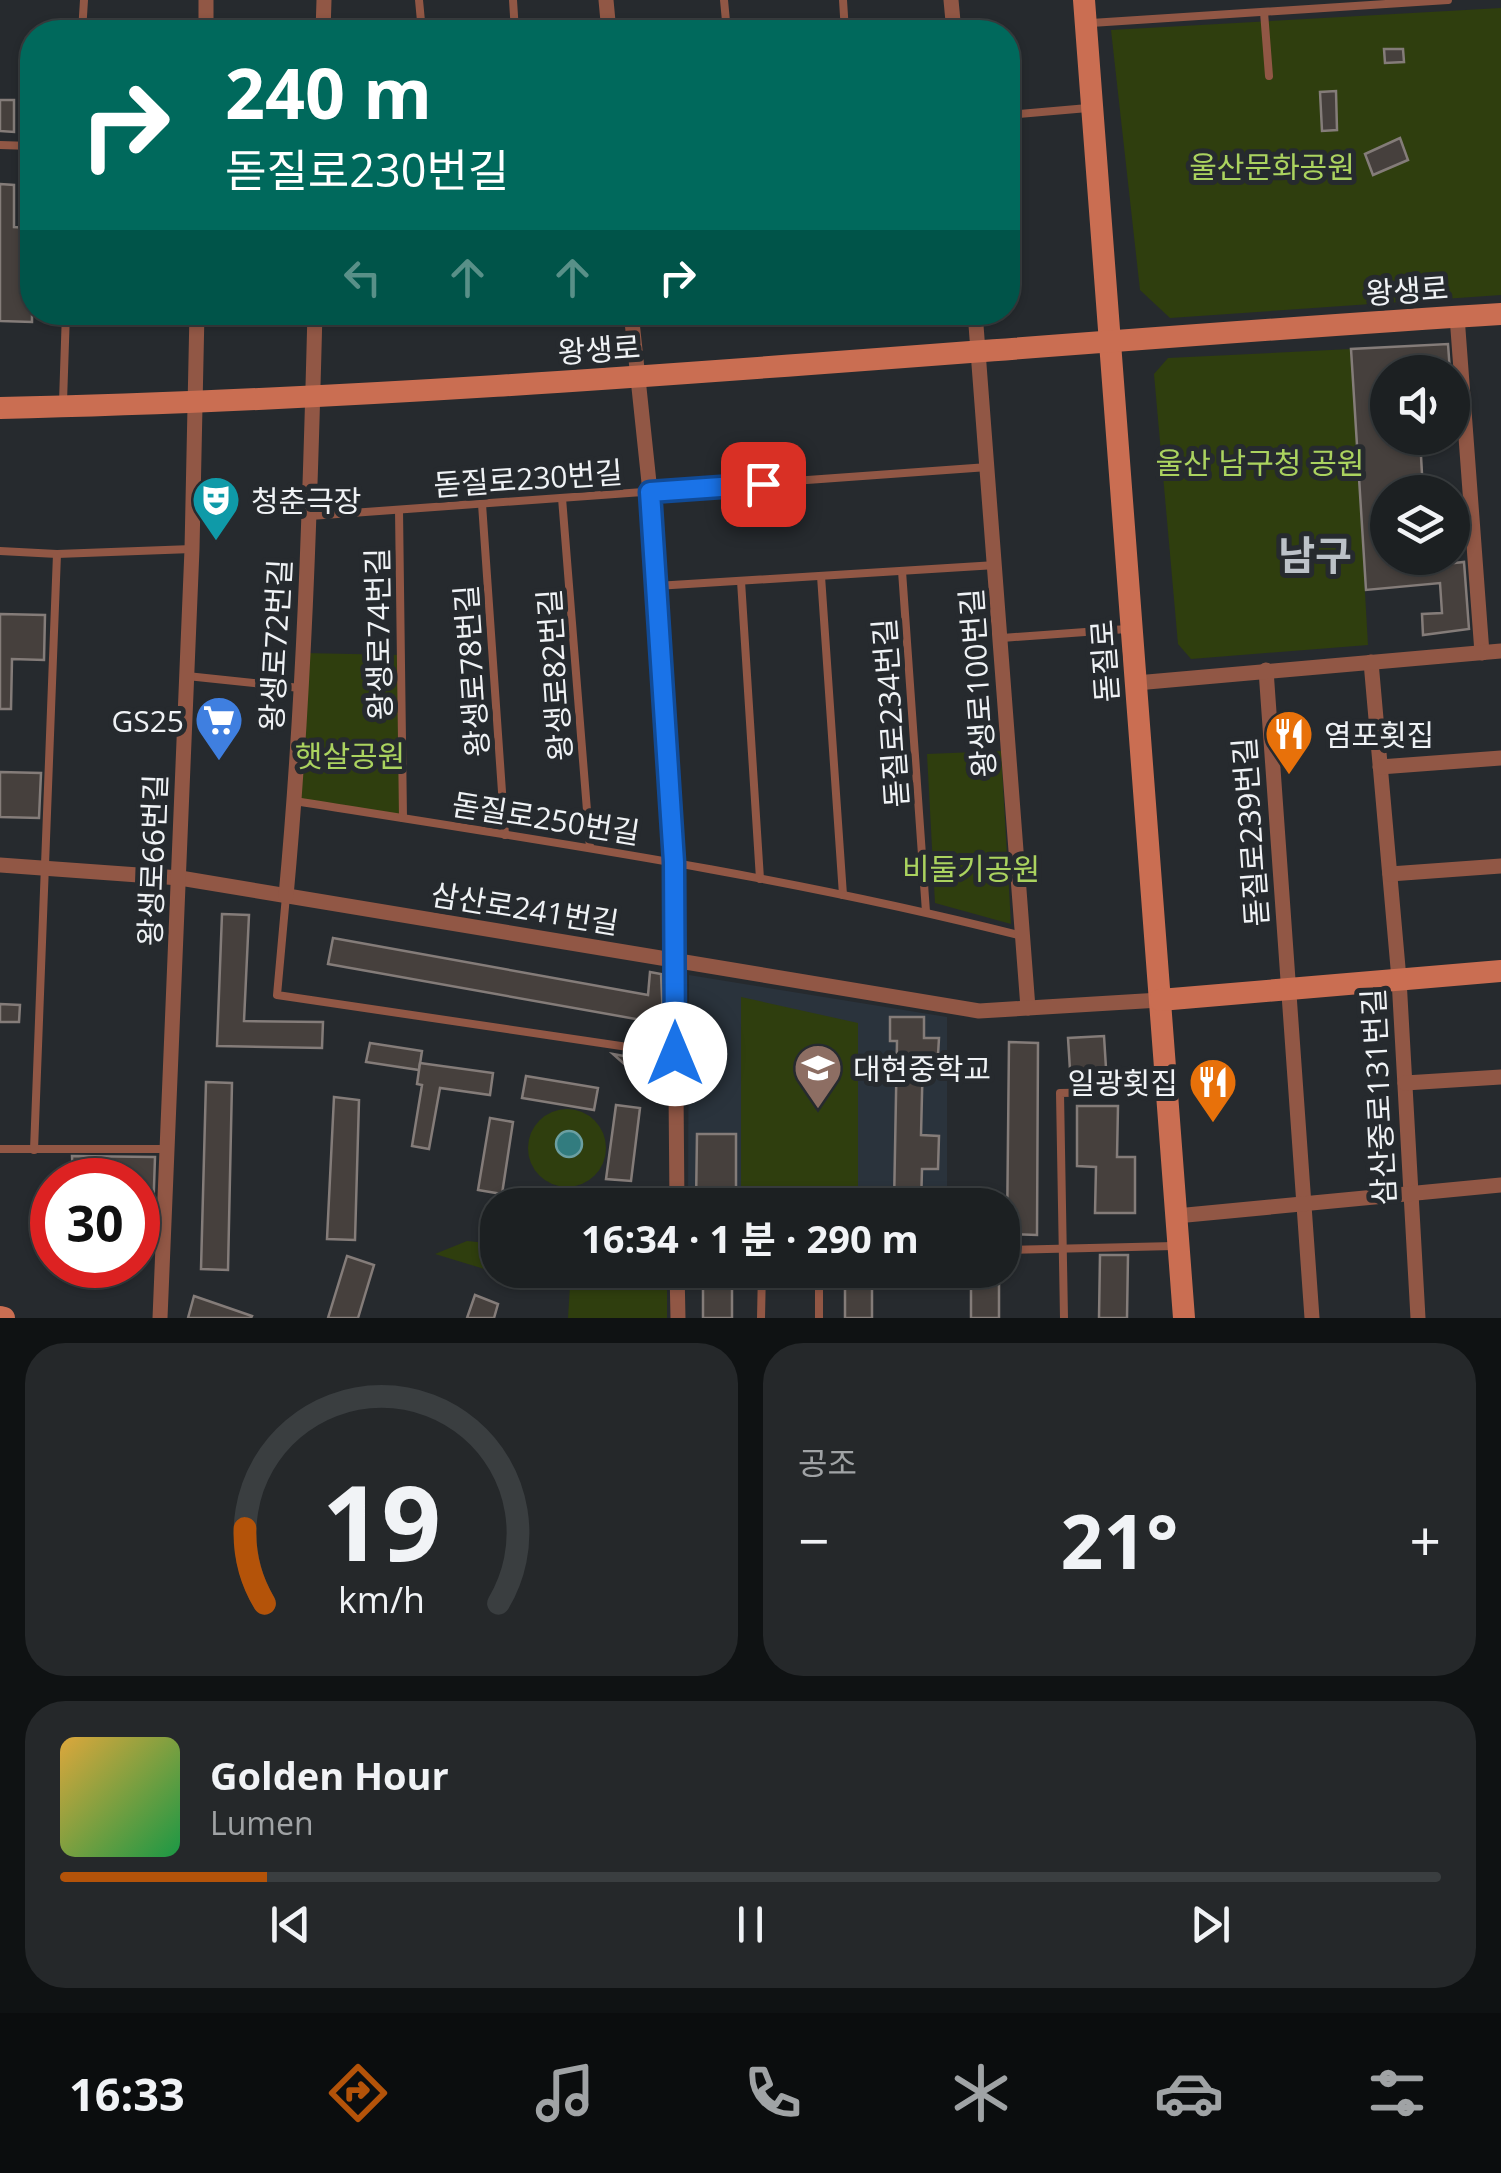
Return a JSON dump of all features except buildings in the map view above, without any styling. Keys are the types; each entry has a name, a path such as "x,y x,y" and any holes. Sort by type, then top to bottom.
{"main road":[{"name":"돋질로","path":"1085,12 1184,1318"},
{"name":"왕생로","path":"0,408 313,397 1501,314"},
{"path":"1160,1000 1501,972"}],"street":[{"path":"1458,316 1482,653"},
{"name":"왕생로66번길","path":"160,1318 192,549 197,325"},
{"name":"왕생로72번길","path":"286,896 310,516 316,325"},
{"path":"632,325 650,492 674,862 677,1188"},
{"name":"왕생로100번길","path":"976,325 1028,1008"},
{"path":"1136,683 1501,651"},
{"name":"삼산중로131번길","path":"1371,662 1399,979 1418,1318"},
{"name":"돋질로239번길","path":"1266,670 1312,1318"},
{"path":"1380,767 1501,758"},
{"name":"삼산로241번길","path":"0,864 179,878 979,1012 1160,1000"},
{"path":"1390,874 1501,866"},
{"path":"1405,1083 1501,1077"},
{"path":"1176,1216 1501,1185"},
{"path":"677,1288 678,1318"}],"lane":[{"path":"1085,12 1264,12 1448,0"},
{"path":"1264,12 1269,76"},
{"path":"1020,114 1093,108"},
{"path":"63,406 66,325"},
{"name":"돋질로230번길","path":"310,516 988,468"},
{"name":"왕생로82번길","path":"562,498 590,848"},
{"name":"왕생로78번길","path":"482,504 505,834"},
{"name":"왕생로74번길","path":"399,510 403,818"},
{"path":"0,552 192,549"},
{"path":"34,1150 57,554"},
{"path":"656,586 996,565"},
{"name":"돋질로234번길","path":"902,571 926,912"},
{"name":"돋질로234번길","path":"820,576 843,895"},
{"path":"741,581 760,879"},
{"path":"1002,638 1132,628"},
{"path":"187,676 300,688"},
{"name":"돋질로250번길","path":"295,801 674,862 926,912 1023,936"},
{"path":"286,896 277,995 675,1054"},
{"path":"1064,1318 1060,1093 1114,1092"},
{"path":"0,1149 168,1149"},
{"path":"1020,1250 1178,1246"},
{"path":"761,1318 762,1288"},
{"path":"819,1288 819,1318"}],"shaded area":[{"name":"대현중학교","path":"689,975 947,1017 947,1188 688,1188"}],"green space":[{"name":"울산문화공원","path":"1501,8 1501,295 1170,318 1140,290 1111,30"},
{"name":"울산 남구청 공원","path":"1351,349 1368,645 1191,659 1178,644 1154,374 1168,358"},
{"name":"햇살공원","path":"302,653 401,655 403,818 295,801"},
{"name":"비둘기공원","path":"1001,751 1011,924 935,903 927,754"},
{"path":"741,997 858,1023 858,1188 741,1188"},
{"path":"559,1109 575,1109 600,1126 606,1148 600,1170 589,1181 575,1187 559,1187 534,1170 528,1156 528,1140 545,1115"},
{"path":"467,1241 480,1242 480,1268 435,1254"},
{"path":"570,1288 667,1288 667,1318 568,1318"}],"water":[{"path":"569,1131 578,1135 582,1144 578,1153 569,1157 560,1153 556,1144 560,1135"}],"place":[{"name":"청춘극장","path":"216,542"},
{"name":"GS25","path":"219,762"},
{"name":"염포횟집","path":"1289,776"},
{"name":"대현중학교","path":"818,1110"},
{"name":"일광횟집","path":"1213,1124"}],"district":[{"name":"남구","path":"1315,554"}],"route":[{"path":"675,1054 674,862 650,492 763,484"}]}
